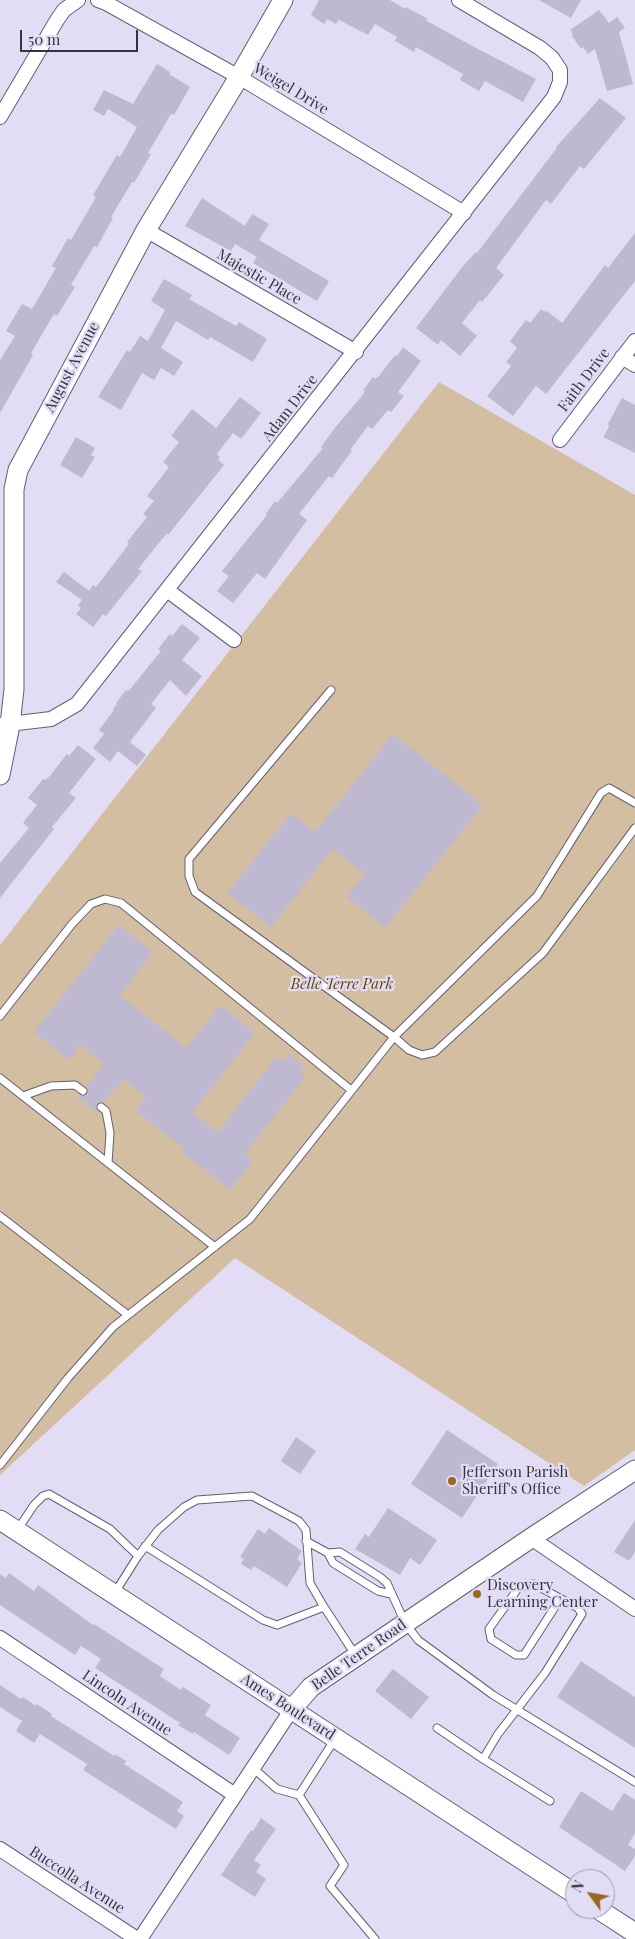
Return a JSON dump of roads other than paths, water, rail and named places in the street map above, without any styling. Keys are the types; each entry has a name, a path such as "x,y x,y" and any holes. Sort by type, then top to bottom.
{"street":[{"path":"0,117 57,20 64,10 78,0"},
{"name":"Weigel Drive","path":"98,0 239,77 464,213"},
{"name":"August Avenue","path":"0,776 5,725 14,689 7,544 18,470 146,230 239,77 283,0"},
{"name":"Adam Drive","path":"5,725 51,719 77,704 356,352 554,97 560,82 560,70 552,58 540,48 459,0"},
{"name":"Majestic Place","path":"146,230 356,352"},
{"name":"Faith Drive","path":"560,440 635,341"},
{"path":"622,357 635,365"},
{"path":"167,590 234,640"},
{"name":"Belle Terre Road","path":"138,1939 292,1709 311,1688 531,1538 635,1470"},
{"name":"Ames Boulevard","path":"0,1520 565,1887"},
{"path":"531,1538 635,1609"},
{"name":"Lincoln Avenue","path":"0,1638 235,1795"},
{"name":"Buccolla Avenue","path":"0,1849 138,1939"},
{"path":"613,1919 635,1933"}],"lane":[{"path":"331,690 189,859 189,876 195,892 394,1037 409,1050 422,1055 435,1052 543,953 635,828"},
{"path":"0,1465 68,1378 113,1327 250,1219 394,1037 538,896 601,792 609,788 635,803"},
{"path":"0,1016 72,924 91,904 106,900 121,903 351,1090"},
{"path":"0,1078 214,1247"},
{"path":"23,1096 52,1086 75,1086 82,1091"},
{"path":"101,1107 106,1111 110,1133 108,1163"},
{"path":"0,1216 128,1316"},
{"path":"17,1531 34,1505 43,1496 49,1494 110,1529 138,1556"},
{"path":"114,1594 138,1556 158,1530 184,1507 197,1500 252,1496 299,1521 306,1530 310,1583 356,1657"},
{"path":"306,1541 328,1553 340,1552 380,1577 387,1583 405,1623 418,1640 493,1695 635,1782"},
{"path":"146,1546 263,1620 278,1625 324,1607"},
{"path":"328,1553 332,1563 378,1591 391,1594"},
{"path":"483,1759 498,1734 545,1673 582,1614 578,1608 534,1584 518,1586 489,1629 491,1638 516,1656 524,1655 560,1599"},
{"path":"437,1728 550,1801"},
{"path":"299,1796 336,1737"},
{"path":"253,1768 278,1790 299,1796 344,1865 330,1886 375,1939"}],"place":[{"name":"Jefferson Parish Sheriff's Office","path":"452,1481"},
{"name":"Discovery Learning Center","path":"477,1594"}],"park label":[{"name":"Belle Terre Park","path":"342,984"}]}
